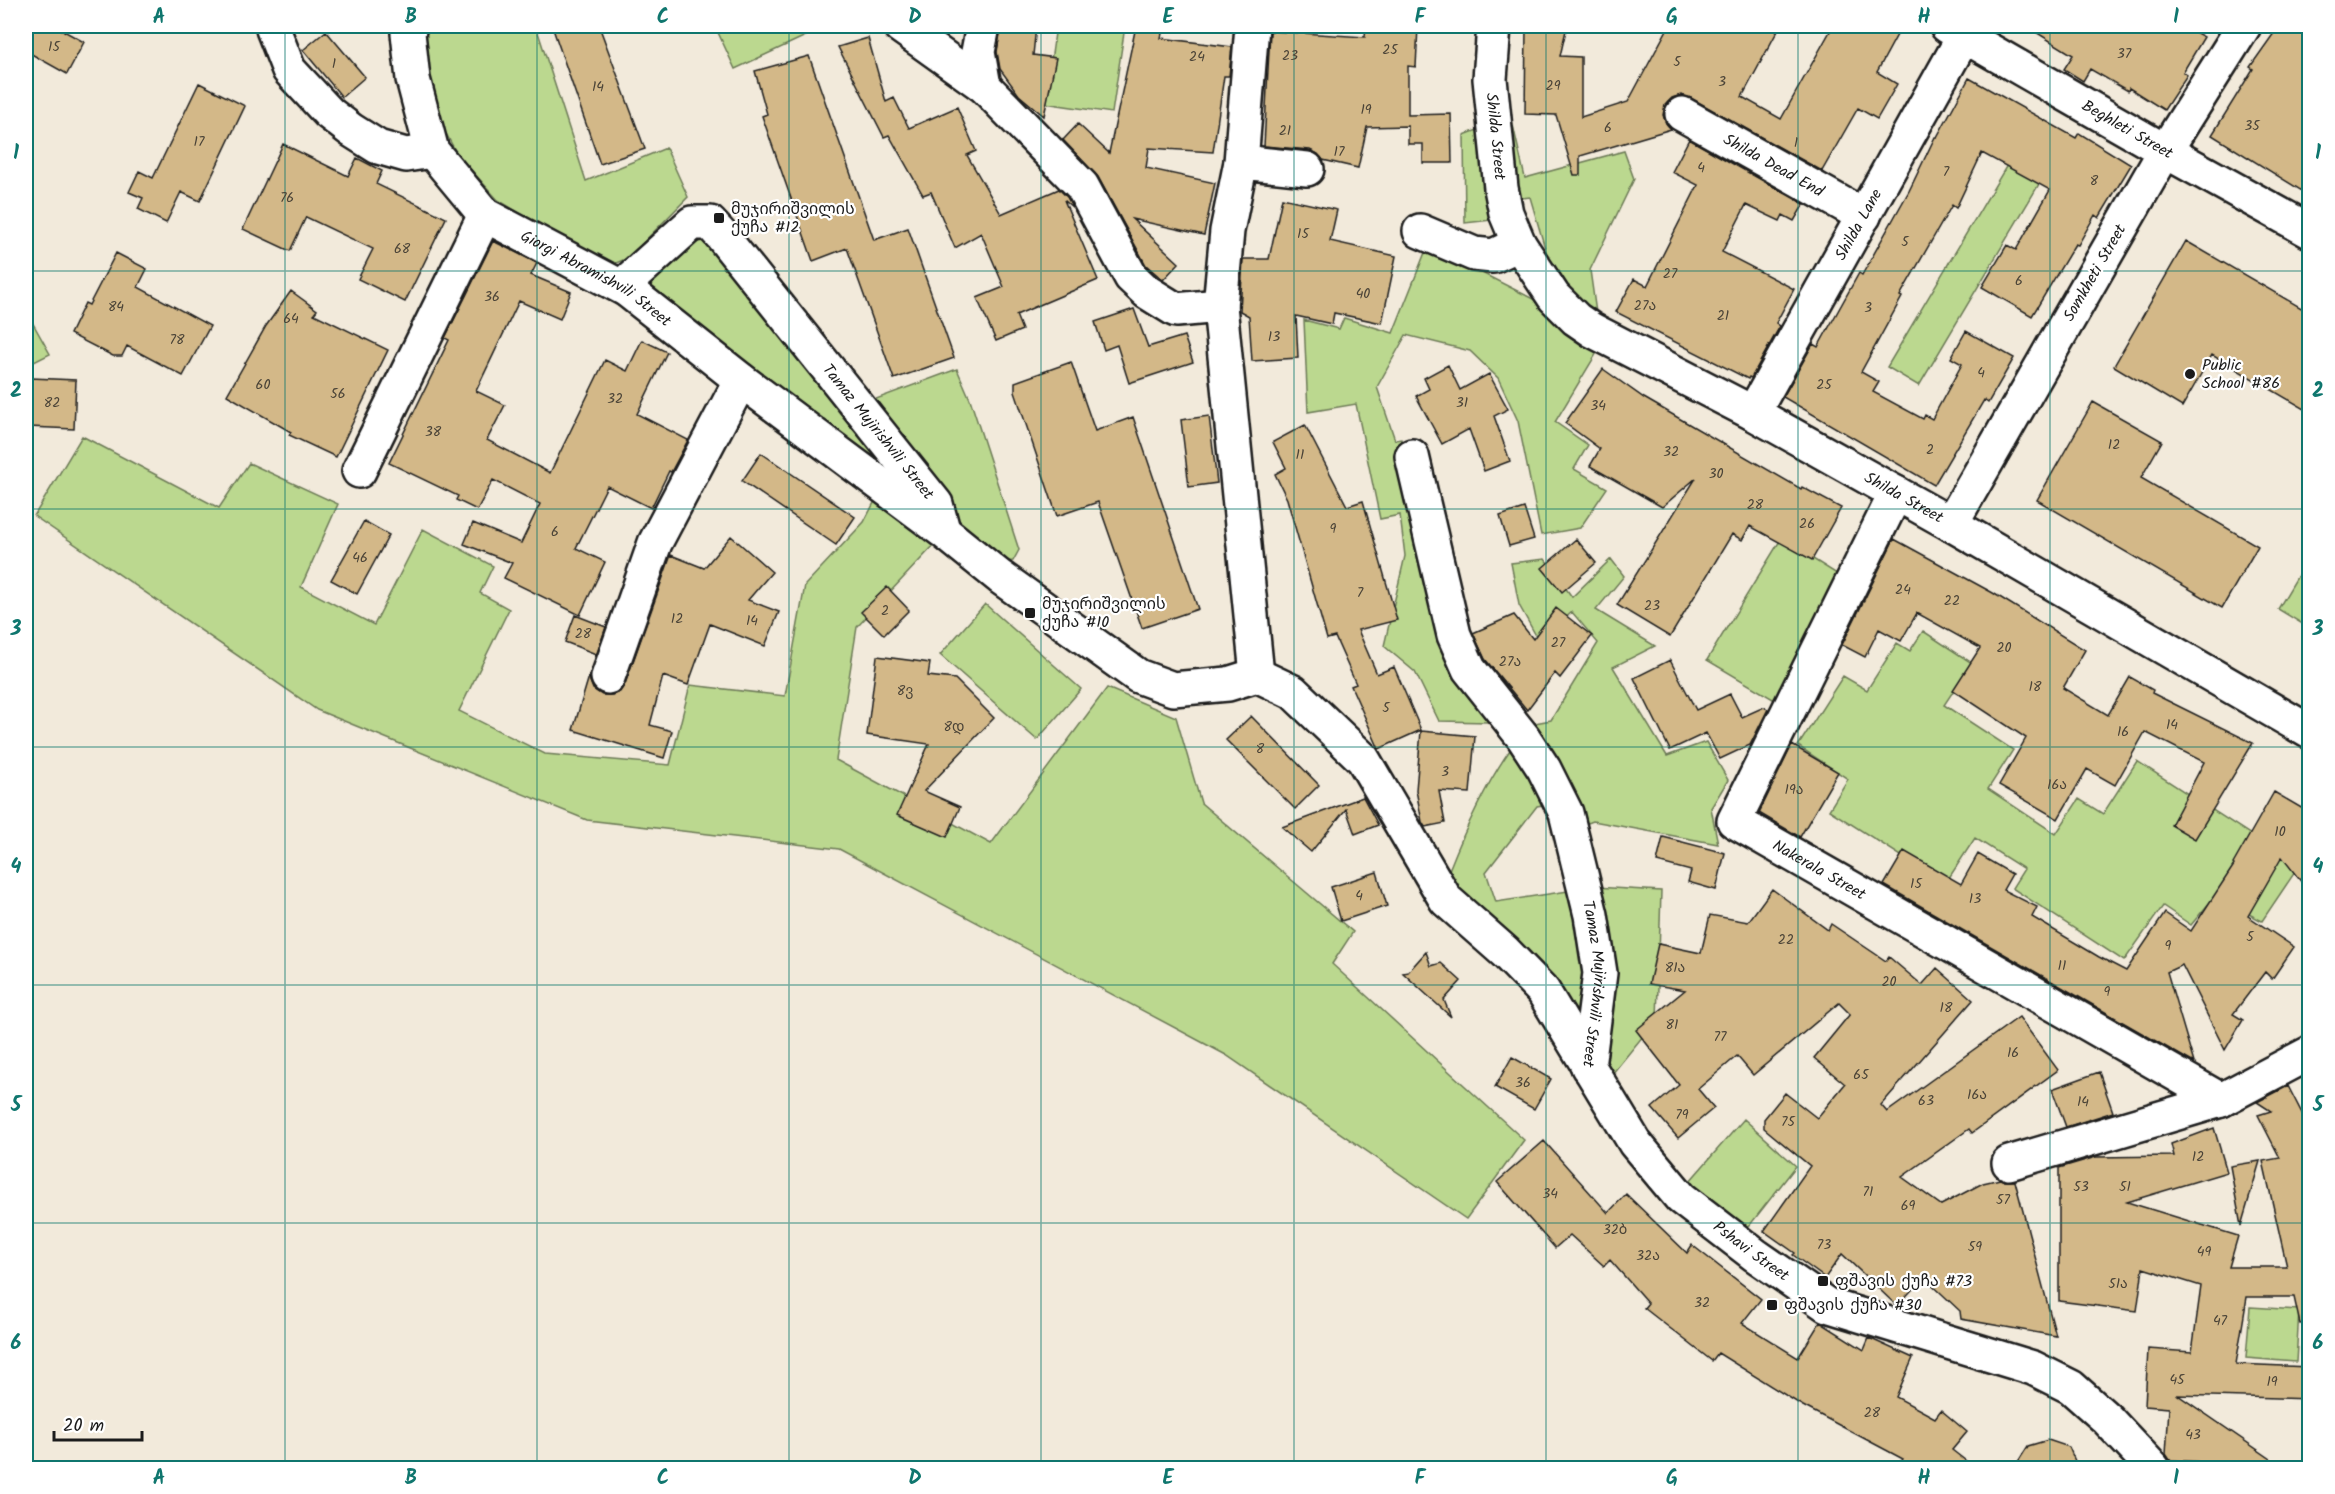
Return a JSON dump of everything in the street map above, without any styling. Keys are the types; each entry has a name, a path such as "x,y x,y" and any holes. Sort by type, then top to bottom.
{"street":[{"path":"273,29 289,70 329,113 378,147 405,155 432,151 413,79 408,33 410,26"},
{"path":"900,26 984,86 1082,186 1131,277 1147,292 1176,310 1220,306"},
{"path":"983,26 978,52 984,86"},
{"path":"943,531 1000,577 1138,676 1173,689 1228,684 1257,675 1220,306 1227,231 1241,162 1252,26"},
{"name":"Shilda Street","path":"1494,26 1491,79 1501,188 1506,213 1519,244 1554,297 1576,319 1592,330 1753,414 1896,493 2310,732"},
{"name":"Somkheti Street","path":"1951,524 2165,151 2244,26"},
{"name":"Beghleti Street","path":"1955,31 2310,231"},
{"name":"Shilda Lane","path":"1753,414 1864,216 1955,31"},
{"name":"Shilda Dead End","path":"1682,114 1864,216"},
{"name":"Giorgi Abramishvili Street","path":"432,151 485,214 627,290 741,380 943,531"},
{"path":"1241,162 1307,169"},
{"path":"359,471 485,214"},
{"name":"Tamaz Mujirishvili Street","path":"627,290 630,279 692,223 710,223 936,504 943,531"},
{"path":"1420,231 1474,254 1493,256 1519,244"},
{"path":"608,677 655,543 741,380"},
{"name":"Tamaz Mujirishvili Street","path":"1412,456 1454,635 1469,669 1523,737 1544,769 1566,813 1591,915 1600,973 1588,1067"},
{"name":"Nakerala Street","path":"1896,493 1734,821 2221,1100"},
{"name":"Tamaz Mujirishvili Street","path":"1257,675 1293,692 1363,759 1446,900 1505,952 1543,991 1588,1067"},
{"path":"2009,1163 2221,1100 2310,1053"},
{"name":"Pshavi Street","path":"1588,1067 1635,1143 1681,1198 1755,1255 1827,1305 2033,1368 2071,1387 2107,1419 2153,1468"}],"green space":[{"path":"423,26 536,26 586,181 666,148 688,197 628,258 609,266 498,200 457,154 435,113 421,66"},
{"path":"715,26 827,26 735,69"},
{"path":"1056,26 1125,26 1112,113 1045,103"},
{"path":"1510,112 1525,178 1624,151 1634,179 1590,270 1597,320 1552,272 1530,197 1514,199"},
{"path":"1480,129 1491,220 1465,223 1464,135"},
{"path":"2010,160 2042,179 1919,386 1887,367"},
{"path":"703,241 921,500 644,290 687,245"},
{"path":"1426,250 1480,272 1539,302 1598,351 1555,422 1588,445 1574,469 1607,488 1580,528 1541,535 1518,421 1498,378 1470,351 1406,335 1377,387 1395,440 1401,439 1418,510 1507,728 1551,720 1598,643 1572,612 1539,641 1519,605 1511,563 1545,559 1572,597 1611,559 1624,576 1596,610 1655,646 1613,667 1667,756 1706,742 1728,780 1711,808 1718,844 1593,821 1580,826 1573,800 1537,806 1486,872 1496,902 1595,887 1661,891 1657,1019 1608,1079 1559,986 1520,943 1466,900 1449,870 1477,807 1512,747 1489,722 1439,721 1415,672 1384,646 1405,556 1400,515 1380,519 1356,404 1308,412 1304,320 1339,329 1344,318 1393,333"},
{"path":"26,311 50,354 26,366"},
{"path":"957,369 970,399 1019,550 1013,561 1000,562 984,557 876,399"},
{"path":"82,436 219,508 249,463 338,504 301,587 374,625 423,529 493,566 480,593 509,609 459,711 545,754 670,765 690,685 785,696 805,585 864,522 876,499 935,544 857,627 836,760 991,844 1107,688 1176,717 1201,803 1353,932 1332,964 1524,1140 1466,1219 1226,1055 839,849 587,820 317,710 34,516"},
{"path":"1781,539 1845,579 1783,705 1707,660"},
{"path":"2309,557 2309,628 2278,609"},
{"path":"985,604 1081,689 1037,740 940,655"},
{"path":"1923,631 1972,663 1944,705 2013,750 1988,789 2056,834 2079,799 2103,814 2137,761 2299,866 2262,921 2215,896 2191,925 2163,906 2124,961 2012,888 2024,869 1975,838 1945,884 1829,810 1848,779 1798,746 1843,676 1867,690 1897,643 1910,651"},
{"path":"1744,1119 1796,1166 1746,1230 1689,1182"},
{"path":"2250,1307 2299,1310 2296,1362 2246,1358"}],"building":[{"path":"26,26 55,26 84,42 67,74 26,51"},
{"path":"552,26 599,26 645,149 600,164"},
{"path":"1001,26 1036,26 1033,55 1056,58 1044,116 1019,95 1000,69 997,52"},
{"path":"1136,26 1163,28 1161,38 1232,47 1229,76 1224,76 1213,152 1149,148 1146,168 1215,183 1204,235 1132,219 1179,263 1163,280 1146,265 1098,177 1063,140 1078,124 1109,153"},
{"path":"1366,26 1418,26 1416,67 1408,66 1408,115 1451,114 1452,163 1423,163 1423,144 1408,144 1408,126 1367,127 1358,168 1323,160 1310,150 1264,146 1270,31 1365,37"},
{"path":"1526,26 1567,26 1560,56 1581,57 1581,117 1628,102 1669,26 1780,26 1742,97 1781,119 1833,26 1885,26 1898,33 1877,72 1897,84 1877,119 1858,108 1822,171 1691,98 1681,95 1672,98 1665,105 1663,115 1671,129 1580,156 1580,175 1574,175 1556,115 1525,114"},
{"path":"2026,26 2184,26 2204,37 2183,72 2187,75 2164,110 2129,88 2128,91 2090,69 2083,81 2064,69 2073,55"},
{"path":"2279,26 2310,26 2310,196 2212,135 2253,69 2250,67"},
{"path":"326,31 365,77 342,97 303,50"},
{"path":"868,38 886,102 894,98 909,128 957,107 976,151 967,155 1001,214 1059,189 1067,197 1073,208 1064,200 1098,280 1016,315 1022,330 996,341 977,298 1004,287 981,233 955,248 931,192 923,195 889,135 884,137 838,47"},
{"path":"809,56 874,240 908,228 954,358 894,379 847,248 813,261 762,116 767,114 755,71"},
{"path":"1969,78 2076,138 2079,133 2131,165 2099,218 2095,215 2078,245 2075,244 2032,316 1982,287 2007,245 2016,250 2050,190 1982,153 1956,208 1952,205 1900,296 1902,297 1861,372 1879,382 1873,392 1923,419 1925,415 1932,419 1962,364 1951,358 1966,331 2014,358 1988,403 1984,400 1934,485 1783,397 1813,344 1818,347 1859,273 1862,275"},
{"path":"199,83 245,106 200,201 181,192 166,223 138,209 143,198 129,192 139,171 153,178"},
{"path":"1689,139 1804,204 1794,221 1783,215 1780,221 1746,205 1722,252 1794,289 1776,323 1780,326 1751,378 1748,379 1616,312 1634,279 1647,286 1698,185 1672,172"},
{"path":"283,144 348,176 357,158 382,171 376,184 446,218 405,302 358,279 373,249 306,217 290,251 243,229"},
{"path":"1282,198 1337,210 1330,241 1396,256 1382,323 1334,313 1332,324 1296,316 1298,358 1252,361 1249,316 1240,311 1243,259 1269,259"},
{"path":"493,241 537,263 531,275 571,292 560,319 519,301 476,391 505,405 487,440 550,473 605,360 627,371 642,340 667,352 637,414 688,440 671,472 669,471 651,508 607,486 576,548 605,562 580,615 504,578 512,563 464,544 473,523 521,543 540,504 493,480 477,510 456,500 458,496 389,463 449,340 445,338"},
{"path":"2186,241 2310,313 2310,412 2212,355 2182,407 2114,366"},
{"path":"116,253 147,269 138,287 210,326 183,376 127,346 122,356 113,356 70,334 85,303 89,305"},
{"path":"291,291 317,310 314,314 388,350 336,457 289,435 291,432 227,395 266,326"},
{"path":"1134,309 1148,347 1184,336 1193,362 1129,383 1117,345 1104,350 1095,322"},
{"path":"1071,362 1095,431 1133,417 1198,609 1142,628 1098,502 1057,516 1015,392 1015,382"},
{"path":"1448,365 1460,390 1489,374 1508,409 1494,416 1510,461 1484,471 1469,429 1442,444 1416,396 1429,389 1424,378"},
{"path":"1603,369 1644,398 1801,489 1802,487 1841,508 1812,560 1750,526 1742,540 1732,534 1670,637 1617,605 1696,478 1662,507 1590,466 1600,449 1565,423"},
{"path":"31,378 76,380 74,429 29,427"},
{"path":"2093,402 2162,441 2141,478 2258,546 2222,608 2037,500"},
{"path":"1209,416 1217,483 1189,487 1181,420"},
{"path":"1305,425 1347,506 1363,501 1397,620 1358,630 1377,674 1394,667 1421,730 1379,749 1351,686 1356,684 1335,637 1327,639 1287,499 1275,474 1286,468 1273,442"},
{"path":"761,453 855,517 836,545 742,481"},
{"path":"1524,508 1534,539 1509,546 1500,516"},
{"path":"364,521 389,535 357,594 331,580"},
{"path":"731,536 772,572 748,600 779,612 765,646 710,624 688,685 663,676 650,725 672,731 664,758 573,730 590,673 593,689 602,695 620,692 625,684 671,555 704,568"},
{"path":"1576,539 1596,563 1562,592 1542,568"},
{"path":"1894,539 1993,593 2085,650 2063,688 2108,715 2130,677 2153,690 2152,693 2253,743 2195,839 2171,825 2204,762 2145,732 2115,785 2087,769 2058,819 1999,785 2026,738 1953,690 1980,648 1917,613 1901,641 1879,629 1865,657 1842,645"},
{"path":"887,587 909,610 884,635 861,612"},
{"path":"1556,608 1592,636 1560,678 1555,673 1527,710 1485,659 1473,633 1514,615 1533,639"},
{"path":"575,615 606,627 594,662 596,654 565,642"},
{"path":"877,656 930,663 928,676 955,679 994,718 924,791 960,807 947,837 897,815 929,744 867,735"},
{"path":"1670,660 1696,710 1730,694 1742,717 1764,707 1768,709 1750,745 1720,759 1706,733 1670,750 1634,678"},
{"path":"1251,716 1319,785 1295,809 1226,740"},
{"path":"1421,731 1475,736 1470,793 1439,791 1445,823 1425,827 1416,790"},
{"path":"1792,745 1838,772 1800,837 1759,813"},
{"path":"2274,792 2310,813 2310,893 2282,857 2248,916 2294,947 2272,979 2265,972 2233,1014 2243,1020 2225,1050 2182,965 2167,972 2194,1063 1884,885 1904,851 1961,884 1978,854 2012,874 2003,890 2037,907 2032,917 2126,971 2165,913 2191,931 2234,865"},
{"path":"1363,797 1378,825 1355,834 1346,809 1311,852 1282,827"},
{"path":"1663,837 1725,853 1716,890 1688,882 1691,871 1657,862"},
{"path":"1377,872 1387,906 1341,921 1331,887"},
{"path":"1772,889 1828,930 1831,924 1886,961 1889,957 1922,985 1937,968 1973,1000 1881,1105 1887,1112 2019,1017 2058,1070 1972,1133 1969,1129 1902,1177 1941,1205 1983,1183 2000,1179 2015,1181 2056,1336 1961,1319 1960,1311 1924,1277 1897,1306 1842,1254 1825,1278 1764,1231 1810,1166 1764,1128 1764,1119 1785,1093 1817,1118 1845,1084 1814,1058 1850,1014 1839,1003 1753,1075 1737,1056 1698,1089 1714,1108 1678,1138 1652,1108 1679,1085 1636,1030 1685,990 1649,984 1658,944 1701,953 1710,915 1748,922"},
{"path":"1426,952 1431,966 1441,963 1461,981 1444,1000 1451,1017 1403,973 1408,972"},
{"path":"1512,1057 1551,1079 1534,1109 1495,1087"},
{"path":"2099,1072 2113,1112 2066,1127 2052,1089"},
{"path":"2288,1086 2310,1129 2310,1323 2300,1324 2294,1297 2247,1297 2236,1364 2310,1367 2310,1399 2178,1395 2284,1468 2215,1468 2219,1463 2170,1460 2166,1454 2169,1408 2145,1406 2148,1349 2192,1352 2201,1286 2143,1268 2137,1311 2059,1301 2059,1168 2096,1157 2174,1156 2171,1144 2214,1128 2227,1172 2127,1202 2238,1236 2229,1267 2287,1267 2263,1161 2280,1158 2258,1115 2271,1111 2257,1102"},
{"path":"1544,1141 1608,1213 1626,1194 1687,1253 1692,1245 1761,1299 1742,1323 1798,1358 1820,1322 1864,1350 1869,1338 1913,1358 1896,1397 1935,1418 1941,1410 1967,1432 1952,1450 1975,1468 1895,1468 1903,1459 1803,1406 1718,1353 1712,1361 1644,1308 1648,1303 1610,1260 1604,1266 1570,1235 1555,1248 1497,1182"},
{"path":"2260,1161 2241,1226 2230,1166"},
{"path":"2048,1440 2069,1447 2078,1468 2014,1468 2028,1446"}],"place":[{"name":"მუჯირიშვილის ქუჩა #12","path":"719,218"},
{"name":"Public School #86","path":"2190,374"},
{"name":"მუჯირიშვილის ქუჩა #10","path":"1030,613"},
{"name":"ფშავის ქუჩა #73","path":"1823,1281"},
{"name":"ფშავის ქუჩა #30","path":"1772,1305"}]}
